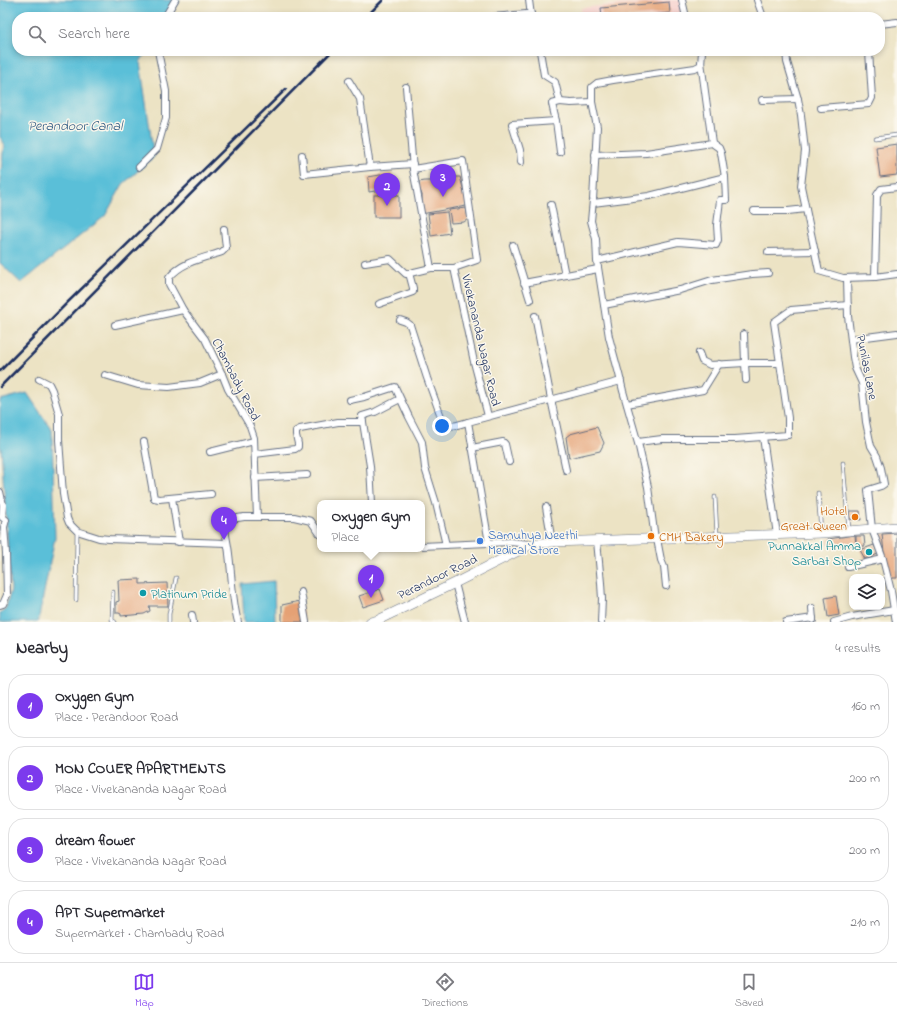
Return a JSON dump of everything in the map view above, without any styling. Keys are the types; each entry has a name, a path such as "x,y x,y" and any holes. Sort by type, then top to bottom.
{"main road":[{"name":"Perandoor Road","path":"375,621 532,544 552,542 822,533 897,527"}],"street":[{"path":"168,12 175,0"},
{"path":"529,0 531,12"},
{"path":"682,0 685,12"},
{"path":"757,0 761,12"},
{"path":"885,23 897,22"},
{"path":"139,168 157,149 166,118 166,91 159,56"},
{"path":"541,56 544,75 555,82 560,102"},
{"path":"702,56 701,62 712,143"},
{"path":"786,56 801,115 805,150 801,186 819,271 843,278 875,277 897,274"},
{"path":"821,108 869,104 872,98 869,56"},
{"path":"666,586 664,567 656,539 648,488 638,442 609,337 598,269 596,239 591,222 597,128 592,102 592,87 597,83 613,80 695,68 701,66 701,62"},
{"path":"349,81 360,99 370,167"},
{"path":"406,87 413,166 431,268"},
{"path":"762,100 798,99"},
{"path":"560,152 552,104 560,102 592,102"},
{"path":"521,162 520,150 512,124 556,121"},
{"path":"595,155 646,153 712,143 719,148 721,153 725,177 726,200 720,200 717,225 718,240 716,245 678,242 597,261"},
{"path":"302,155 304,174 370,167 413,166"},
{"name":"Vivekananda Nagar Road","path":"409,273 431,268 454,268 477,260 463,161 413,166"},
{"path":"593,203 649,196 725,177"},
{"path":"875,277 877,195 882,189 897,187"},
{"path":"551,205 564,275"},
{"path":"754,211 806,209"},
{"name":"Chambady Road","path":"224,229 226,248 222,252 182,266 169,278 169,284 183,310 204,339 228,389 250,426 254,441 257,517"},
{"path":"513,245 530,300"},
{"path":"768,252 815,251"},
{"path":"365,263 390,259 406,274 409,273 413,292 379,304"},
{"name":"Vivekananda Nagar Road","path":"454,268 474,362 488,416"},
{"path":"524,284 598,269"},
{"path":"604,305 680,290 712,280 768,272"},
{"name":"Punilas Lane","path":"847,278 848,316 852,357 862,383 866,422 871,446 882,468 884,484 868,490 872,529"},
{"path":"638,442 662,439 735,439 788,434 788,418 774,322 791,310 848,305"},
{"path":"115,326 183,310"},
{"path":"536,316 566,470"},
{"path":"400,320 406,322 410,326 427,378 446,425 450,426 468,422 621,381"},
{"path":"851,339 897,333"},
{"path":"744,334 746,380"},
{"path":"699,353 702,361 710,365 780,363"},
{"path":"627,404 703,390 719,364"},
{"path":"105,375 138,385 169,387 200,383 222,374"},
{"path":"38,379 49,384 59,414 59,440 65,510 67,518 77,531 99,538 109,539 227,543"},
{"path":"350,400 395,387 422,442 425,468 436,502 446,545"},
{"path":"372,500 370,466 362,416 375,412 400,399"},
{"path":"254,454 295,449 298,447 296,431 300,429 338,422 363,422"},
{"path":"468,422 489,543"},
{"path":"763,437 777,535"},
{"path":"210,452 254,441"},
{"path":"144,442 154,498 159,499 211,494"},
{"path":"472,448 502,442 505,444 509,462"},
{"path":"255,478 307,475"},
{"path":"0,492 3,505 2,516 6,520 4,527 7,596 3,604 0,605"},
{"path":"172,498 179,542"},
{"path":"546,507 552,542"},
{"path":"238,622 234,607 229,552 224,528 225,520 244,516 294,517 311,521 317,530"},
{"path":"872,529 883,559 891,591 896,622"},
{"path":"597,541 602,583 601,622"},
{"path":"425,546 510,542 532,544"},
{"path":"848,568 883,559"},
{"path":"455,583 465,622"},
{"path":"301,592 306,622"},
{"path":"786,622 813,620 812,608"},
{"path":"834,622 894,610"},
{"path":"192,615 193,622"}],"lane":[{"path":"875,138 897,135"},
{"path":"843,462 849,531"},
{"path":"818,493 822,533"},
{"path":"715,497 717,537"},
{"path":"76,600 77,531"},
{"path":"169,622 169,614 176,578"},
{"path":"113,592 112,620 115,622"}],"shaded area":[{"path":"657,0 681,0 683,12 581,12 581,8"}],"water":[{"name":"Perandoor Canal","path":"0,0 180,0 172,12 12,12 12,56 144,56 140,62 154,157 123,184 105,216 21,283 0,263 0,180 4,143 0,137"},
{"path":"27,393 52,430 55,537 38,622 0,622 0,613 6,608 11,590 0,447 0,400"},
{"path":"274,581 275,622 244,622 242,584"}],"building":[{"path":"669,2 670,12 602,12 601,8"},
{"path":"897,144 897,175 880,177 876,147"},
{"path":"392,173 396,194 381,194 381,190 369,192 368,177"},
{"path":"460,177 467,203 466,206 421,214 422,195 419,182"},
{"path":"374,195 399,195 399,217 374,217"},
{"path":"466,208 468,219 464,222 451,223 449,210"},
{"path":"447,212 450,233 431,236 428,214"},
{"path":"597,427 604,443 600,451 569,458 566,437 570,434"},
{"path":"849,511 860,511 861,520 850,519"},
{"path":"897,533 897,578 890,578 884,553 882,534"},
{"path":"855,535 856,545 828,545 828,539"},
{"path":"856,536 864,536 865,546 856,546"},
{"name":"Punnakkal Amma Sarbat Shop","path":"874,545 878,554 865,559 860,550"},
{"name":"Platinum Pride","path":"140,579 140,584 167,583 168,606 149,606 150,611 144,614 121,616 121,614 116,613 116,602 119,601 118,580"},
{"path":"380,589 384,600 363,607 359,596"},
{"path":"836,596 839,615 828,617 825,598"},
{"path":"300,601 304,622 282,622 282,605"}],"railway":[{"path":"371,12 383,0"},
{"path":"0,387 327,56"},
{"path":"0,371 67,303 286,89"}],"place":[{"name":"dream flower","path":"443,197"},
{"name":"MON COUER APARTMENTS","path":"387,206"},
{"name":"Hotel Great Queen","path":"855,517"},
{"name":"CMH Bakery","path":"651,536"},
{"name":"APT Supermarket","path":"224,540"},
{"name":"Samuhya Neethi Medical Store","path":"480,541"},
{"name":"Punnakkal Amma Sarbat Shop","path":"869,552"},
{"name":"Platinum Pride","path":"143,593"},
{"name":"Oxygen Gym","path":"371,598"}]}
